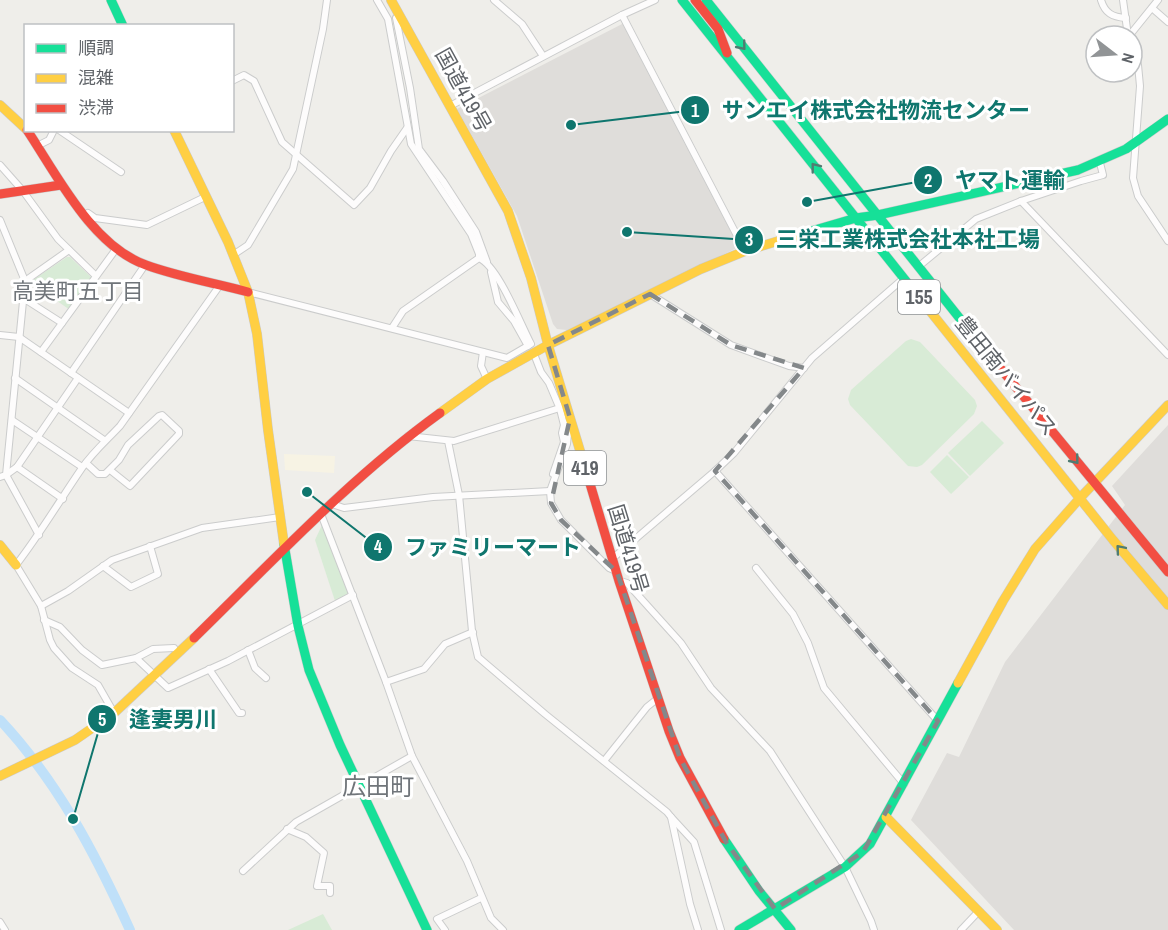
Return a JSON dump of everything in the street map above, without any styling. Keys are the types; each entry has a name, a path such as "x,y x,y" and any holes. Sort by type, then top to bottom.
{"main road":[{"path":"111,0 122,24"},
{"name":"国道419号","path":"391,0 508,211 531,278 563,407 570,418 657,699 680,758 726,842 759,891 790,930"},
{"name":"豊田南バイパス","path":"682,0 1168,605"},
{"path":"695,0 718,29 729,60"},
{"name":"豊田南バイパス","path":"706,0 918,267 1168,572"},
{"path":"0,105 24,128"},
{"path":"0,776 75,740 114,713 321,514 408,436 487,380 548,345 701,269 745,251 856,218 1078,170 1100,163 1134,146 1168,118"},
{"path":"27,132 89,222 116,249 145,265 248,292"},
{"path":"175,132 248,292 257,334 280,517 297,626 313,680 340,746 428,930"},
{"path":"0,194 62,185"},
{"path":"739,930 845,867 870,844 1003,601 1026,564 1046,535 1168,405"},
{"path":"0,545 4,557 16,565"},
{"path":"886,817 997,930"},
{"path":"751,930 770,918 775,909"}],"street":[{"path":"233,255 248,244 293,169 327,0"},
{"path":"378,0 390,26 411,144 471,234 479,258"},
{"path":"385,0 394,13 398,26 419,149 476,232 494,281 498,302 514,321 528,346"},
{"path":"494,0 522,24 543,56"},
{"path":"450,106 622,15 655,0"},
{"path":"1101,0 1106,11 1111,15 1126,18"},
{"path":"1123,0 1127,24"},
{"path":"1139,24 1158,0"},
{"path":"1152,8 1168,22"},
{"path":"622,15 745,251"},
{"path":"234,80 244,75 254,81 282,142 354,205 370,188 407,128"},
{"path":"1140,84 1133,178 1138,196 1168,242"},
{"path":"37,146 49,140 53,132"},
{"path":"62,132 121,172"},
{"path":"918,267 976,219 1021,201 1103,175 1100,163"},
{"path":"0,165 23,190 58,239 96,276"},
{"path":"62,185 70,188 87,213 95,218 147,225 205,197"},
{"path":"1021,201 1168,355"},
{"path":"0,220 25,281 12,420 3,476 39,535"},
{"path":"41,352 116,249"},
{"path":"25,281 69,250"},
{"path":"248,292 507,358 531,344 500,281 487,261 479,258"},
{"path":"392,328 403,311 479,258"},
{"path":"71,373 145,265"},
{"path":"612,559 734,453 812,358 904,278"},
{"path":"114,713 98,684 72,668 54,648 41,606 16,565 39,535 84,465 129,413 220,285"},
{"path":"650,294 731,345 789,366 804,368"},
{"path":"23,298 62,323"},
{"path":"0,334 19,337 129,413"},
{"path":"483,352 481,366 487,380"},
{"path":"534,354 563,407 564,442 548,491 551,503 561,520 627,583 681,643 711,688 770,752 845,867 872,921 874,930"},
{"path":"15,378 104,440"},
{"path":"3,476 17,467 78,378"},
{"path":"408,436 448,441 563,407"},
{"path":"12,420 98,474 104,475 119,460 128,444 159,416 162,415 179,431 179,434 130,486 110,470"},
{"path":"548,491 567,444 570,418"},
{"path":"448,441 459,495 472,632 478,657 671,817 694,842 721,930"},
{"path":"17,467 63,499"},
{"path":"715,471 938,721"},
{"path":"332,504 344,508 459,495 548,491"},
{"path":"321,514 412,756 467,861 490,918 503,930"},
{"path":"41,606 68,591 112,560 202,528 280,517"},
{"path":"102,566 131,587 158,574 150,546"},
{"path":"756,568 794,614 808,643 824,688 904,784"},
{"path":"136,658 168,688 248,651 353,595"},
{"path":"44,620 60,627 82,650 102,665 136,658 153,649 174,648"},
{"path":"386,682 424,669 445,644 472,632"},
{"path":"248,651 255,668 266,678"},
{"path":"210,669 239,713 242,712"},
{"path":"604,761 647,707 657,699"},
{"path":"243,871 296,822 412,756"},
{"path":"671,817 698,930"},
{"path":"287,829 306,837 324,853 317,886 330,886 330,893"},
{"path":"445,930 437,919 481,898"},
{"path":"961,930 979,911"},
{"path":"0,922 5,930"}],"highlighted area":[{"path":"650,294 731,345 804,368 715,471 938,721 863,852 775,909 726,842 680,758 617,572 561,520 551,503 570,418 548,345"}],"shaded area":[{"path":"624,23 739,247 567,330 557,329 553,324 517,216 457,109"},
{"path":"1168,425 1168,930 1014,930 911,820 947,753 959,757 1005,662 1125,505 1112,486"},
{"path":"284,454 335,456 334,473 285,470"}],"green space":[{"path":"70,257 91,277 91,281 70,310 30,282"},
{"path":"911,339 920,342 975,400 977,406 974,414 922,465 917,467 908,466 850,405 848,399 851,390"},
{"path":"982,421 1004,443 970,476 948,453"},
{"path":"947,455 969,477 951,494 930,472"},
{"path":"322,525 349,593 335,601 315,540"},
{"path":"323,914 332,930 288,930"}],"waterway":[{"path":"0,720 40,768 74,819 130,930"}],"traffic: fast":[{"path":"111,0 122,24"},
{"path":"682,0 910,286"},
{"path":"706,0 973,335"},
{"path":"808,232 856,218 1078,170 1126,149 1168,119"},
{"path":"284,544 298,626 309,670 340,745 427,930"},
{"path":"739,930 845,867 870,844 958,683"},
{"path":"724,839 759,891 791,930"}],"traffic: slow":[{"path":"391,0 508,211 531,278 548,345 588,477"},
{"path":"0,105 24,127"},
{"path":"175,132 228,242 248,292 257,334 284,544"},
{"path":"440,413 487,379 548,345 701,269 745,251 808,232"},
{"path":"910,286 1113,540 1168,605"},
{"path":"958,683 1003,601 1035,549 1168,405"},
{"path":"0,545 16,565"},
{"path":"0,776 75,740 114,713 194,638"},
{"path":"886,817 997,930"}],"traffic: jam":[{"path":"695,0 718,29 727,53"},
{"path":"28,132 93,226 127,256 159,269 248,292"},
{"path":"0,194 61,185"},
{"path":"973,335 1168,572"},
{"path":"194,638 343,492 440,413"},
{"path":"588,477 619,581 669,731 680,758 724,839"}],"place":[{"name":"サンエイ株式会社物流センター","path":"571,125"},
{"name":"ヤマト運輸","path":"807,202"},
{"name":"三栄工業株式会社本社工場","path":"627,232"},
{"name":"ファミリーマート","path":"307,492"},
{"name":"逢妻男川","path":"73,819"}],"district":[{"name":"高美町五丁目","path":"78,291"},
{"name":"広田町","path":"378,787"}]}
